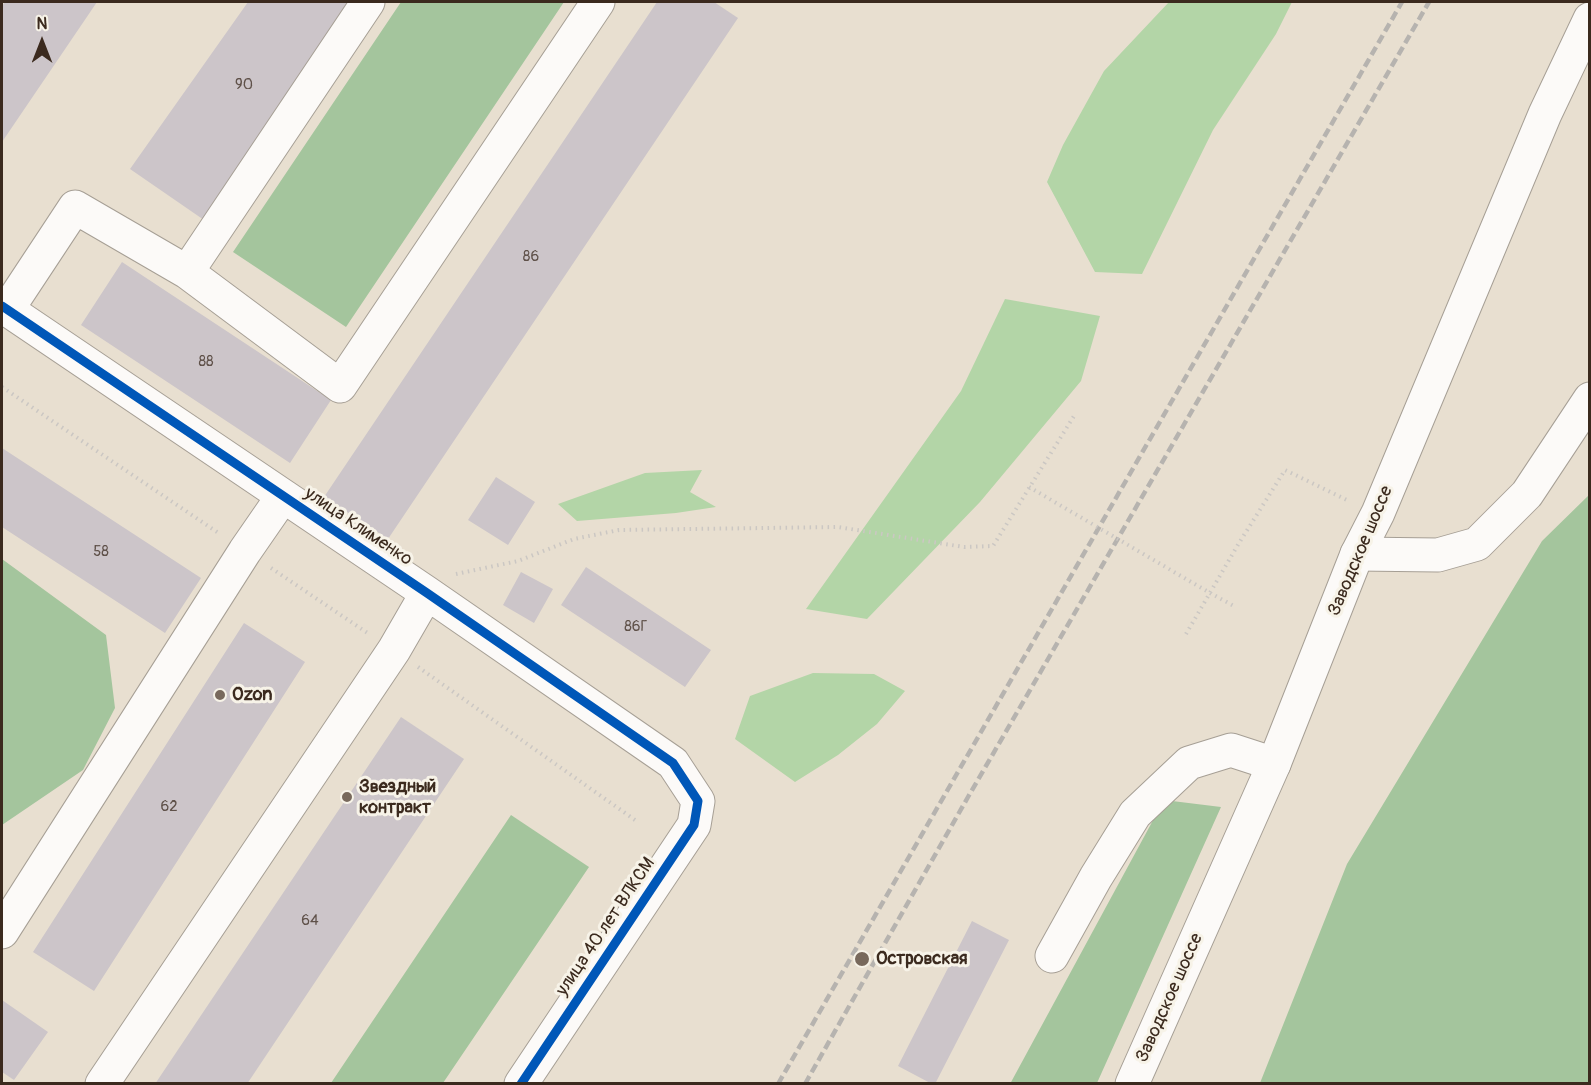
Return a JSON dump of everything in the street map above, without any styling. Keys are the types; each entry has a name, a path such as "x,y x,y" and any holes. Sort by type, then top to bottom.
{"street":[{"path":"187,272 368,2"},
{"path":"4,308 75,207 187,272 340,386 598,2"},
{"name":"Заводское шоссе","path":"1132,1083 1274,764 1358,554 1378,513 1545,114 1590,19"},
{"name":"улица Клименко","path":"4,308 427,593 673,763 688,784"},
{"path":"1358,554 1438,555 1477,544 1527,494 1590,399"},
{"path":"2,932 245,551 283,496"},
{"path":"102,1083 394,650 427,593"},
{"path":"1052,956 1096,877 1135,814 1189,763 1231,750 1274,764"},
{"name":"улица 40 лет ВЛКСМ","path":"521,1083 694,825 698,801 688,784"}],"path":[{"path":"2,387 394,650 635,820"},
{"path":"454,575 518,561 574,539 619,530 838,526 964,547 993,546 1074,416"},
{"path":"1186,634 1285,470 1378,513"},
{"path":"1029,487 1234,606"}],"green space":[{"path":"401,2 564,2 346,327 233,252"},
{"path":"1169,2 1292,2 1276,34 1213,130 1142,274 1095,272 1047,182 1063,145 1104,71"},
{"path":"1005,299 1100,316 1081,381 980,502 867,619 806,609 961,391"},
{"path":"702,470 690,492 716,507 676,513 577,521 558,504 645,473"},
{"path":"1589,495 1589,1083 1260,1083 1347,864 1542,541"},
{"path":"2,559 106,635 115,708 83,770 2,825"},
{"path":"813,673 874,674 905,691 877,724 838,755 795,782 735,739 750,696"},
{"path":"1164,800 1221,807 1097,1083 1010,1084"},
{"path":"511,815 589,867 443,1083 331,1083"}],"building":[{"path":"5,2 97,2 2,142 2,6"},
{"path":"248,2 358,2 204,220 130,169"},
{"path":"657,2 714,2 738,18 388,539 324,497"},
{"path":"122,262 331,400 290,463 81,325"},
{"path":"2,448 201,578 165,633 2,527"},
{"path":"496,477 535,502 508,545 468,520"},
{"path":"586,567 711,650 685,687 561,605"},
{"path":"521,572 553,589 534,623 503,605"},
{"path":"244,623 305,662 94,991 33,952"},
{"path":"401,717 464,759 247,1084 155,1084"},
{"path":"972,921 1009,940 935,1084 932,1084 898,1066"},
{"path":"2,1000 48,1032 14,1080 2,1072"}],"railway":[{"path":"778,1084 1402,2"},
{"path":"805,1084 968,797 1429,2"}],"cycle path":[{"path":"2,306 427,593 673,763 698,801 694,825 521,1084"}],"place":[{"name":"Ozon","path":"220,695"},
{"name":"Звездный контракт","path":"347,797"},
{"name":"Островская","path":"862,959"}]}
